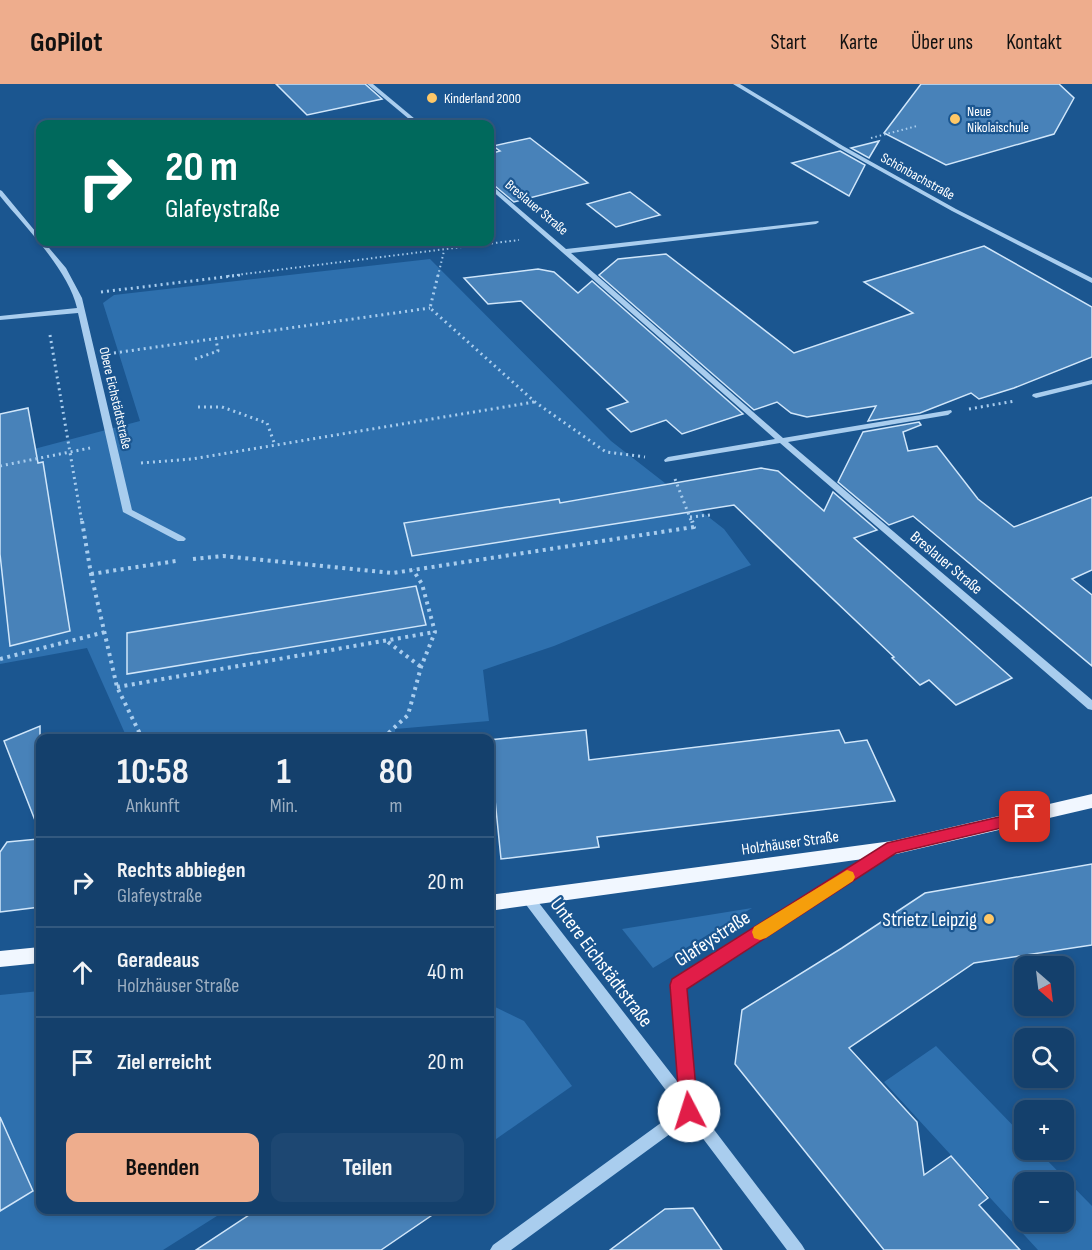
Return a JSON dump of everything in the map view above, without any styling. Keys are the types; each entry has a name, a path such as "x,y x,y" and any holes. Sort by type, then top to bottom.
{"main road":[{"name":"Holzhäuser Straße","path":"494,902 892,848 1092,801"},
{"path":"0,959 36,955"}],"street":[{"path":"370,84 413,120"},
{"name":"Schönbachstraße","path":"736,84 841,147 944,204 1092,281"},
{"name":"Breslauer Straße","path":"494,189 782,441 1092,706"},
{"name":"Obere Eichstädtstraße","path":"0,192 36,236"},
{"name":"Breslauer Straße","path":"567,251 816,222"},
{"name":"Obere Eichstädtstraße","path":"44,246 62,268 78,298 128,512 181,539"},
{"path":"0,318 81,310"},
{"path":"1036,396 1092,382"},
{"path":"668,460 948,412"},
{"name":"Glafeystraße","path":"689,1111 678,985 892,848"},
{"name":"Untere Eichstädtstraße","path":"528,898 797,1250"},
{"path":"498,1250 689,1111"}],"path":[{"path":"888,133 917,126"},
{"path":"494,243 549,236"},
{"path":"78,298 107,291 474,246"},
{"path":"430,308 444,250"},
{"path":"92,356 430,308"},
{"path":"91,574 223,556 393,573 694,527 668,460 606,452 535,402 430,308"},
{"path":"46,313 91,574 117,687 140,734"},
{"path":"195,359 218,351 216,339"},
{"path":"948,412 1036,396"},
{"path":"117,465 192,459 535,402"},
{"path":"198,407 222,407 267,423 275,445"},
{"path":"0,466 71,451"},
{"path":"690,518 710,515"},
{"path":"387,734 408,715 421,667 435,632 422,584 412,570"},
{"path":"0,659 105,632"},
{"path":"117,687 435,632"},
{"path":"387,641 421,667"}],"shaded area":[{"path":"430,259 611,441 724,529 751,565 554,646 483,670 489,721 395,729 395,734 125,734 87,648 0,664 0,458 140,421 103,303 114,295"},
{"path":"752,908 653,968 622,929"},
{"path":"36,991 36,1214 220,1214 163,1250 0,1250 0,995"},
{"path":"494,1006 524,1021 572,1086 494,1141"},
{"path":"936,1046 1014,1127 1014,1160 1047,1160 1059,1172 1014,1172 1014,1224 884,1082"},
{"path":"1074,1188 1092,1206 1092,1250 1038,1250 1022,1232 1074,1232"}],"building":[{"path":"276,84 365,84 382,99 307,115"},
{"path":"921,84 1059,84 1074,98 1054,134 946,165 884,133"},
{"path":"530,138 588,183 514,202 494,185 494,153 500,151 494,146"},
{"path":"879,141 869,158 851,148"},
{"path":"840,151 865,165 849,196 792,163"},
{"path":"630,192 660,215 616,227 587,204"},
{"path":"984,246 1092,307 1092,357 1014,388 979,399 971,393 920,413 868,421 876,406 807,417 791,413 777,402 754,410 599,275 618,259 666,254 794,353 913,313 864,282"},
{"path":"538,269 554,272 578,293 592,281 743,414 682,434 666,420 631,432 607,409 628,402 521,301 488,304 464,278"},
{"path":"28,408 38,463 43,462 70,631 10,646 0,554 0,414"},
{"path":"919,422 921,425 903,432 908,451 937,446 978,499 1014,527 1092,497 1092,570 1072,579 1092,595 1092,666 913,516 889,525 838,482 863,432"},
{"path":"761,468 778,471 824,511 833,492 877,530 854,538 1012,678 956,705 929,680 920,685 892,658 894,657 734,505 412,556 404,523 559,499 560,503"},
{"path":"416,586 426,625 127,674 127,633"},
{"path":"40,726 40,734 36,734 36,823 4,741"},
{"path":"586,730 589,760 839,730 845,743 867,740 895,801 597,837 599,847 501,859 494,790 494,739"},
{"path":"36,839 36,908 0,912 0,852 7,842"},
{"path":"1092,864 1092,945 974,963 849,1048 917,1122 924,1175 951,1156 988,1198 979,1205 1020,1250 884,1250 735,1064 742,1010 925,893"},
{"path":"0,1117 33,1191 0,1211"},
{"path":"693,1208 722,1250 610,1250 665,1209"},
{"path":"250,1214 434,1214 381,1250 196,1250"}],"slow traffic":[{"path":"760,932 847,877"}],"place":[{"name":"Kinderland 2000","path":"432,98"},
{"name":"Neue Nikolaischule","path":"955,119"},
{"name":"Strietz Leipzig","path":"989,919"}],"route":[{"path":"689,1111 678,985 892,848 1025,817"}]}
